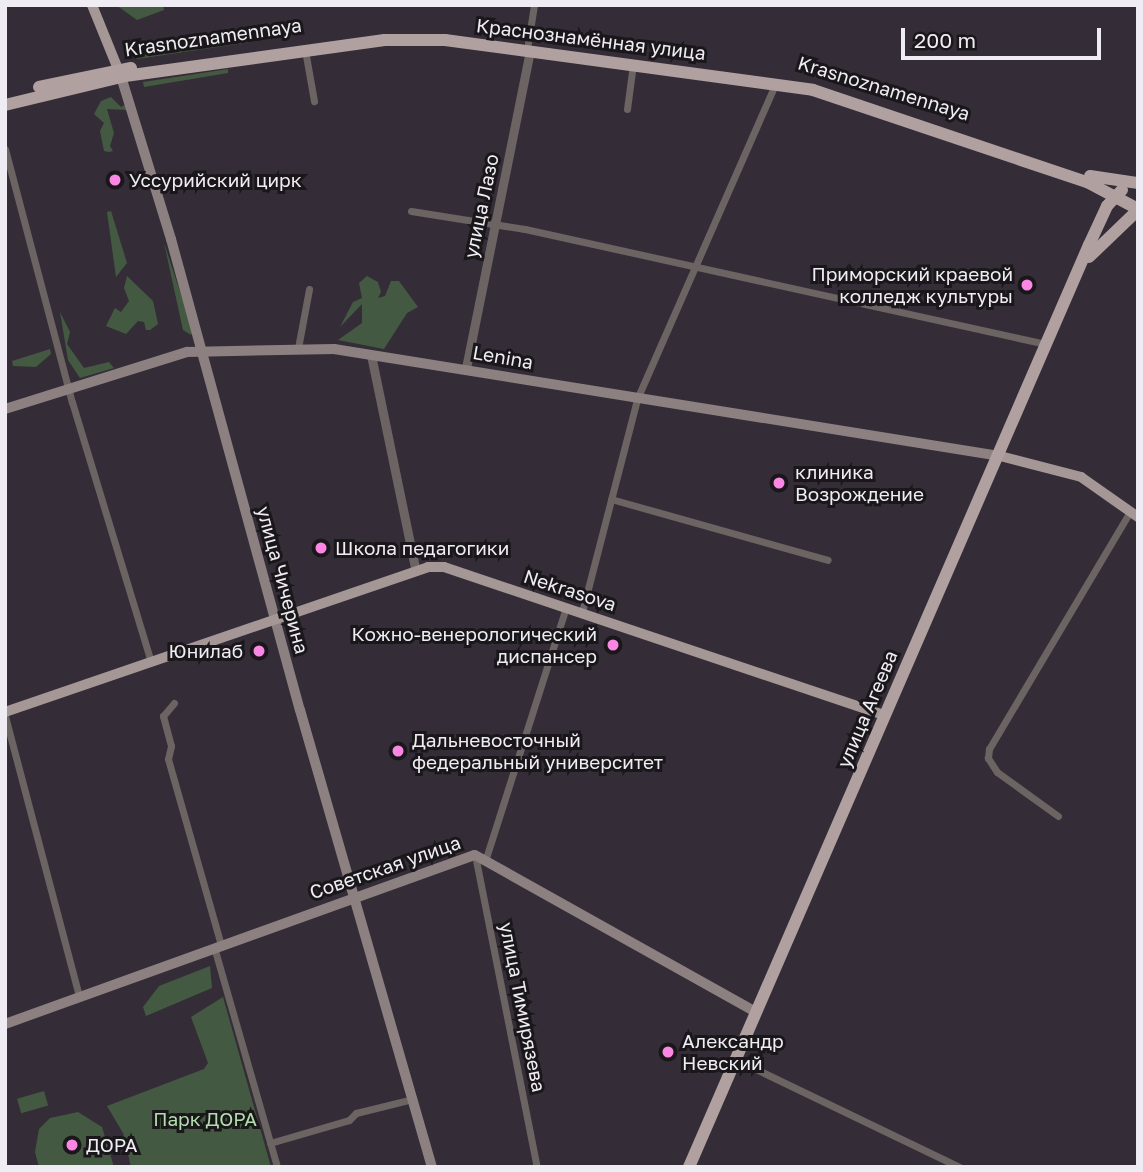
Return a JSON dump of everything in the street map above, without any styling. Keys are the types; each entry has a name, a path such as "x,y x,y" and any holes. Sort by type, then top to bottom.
{"highway":[{"name":"Krasnoznamennaya","path":"120,73 236,53 390,33 605,56 777,80"},
{"path":"5,97 120,73 385,40 438,37"},
{"name":"Краснознамённая улица","path":"605,56 633,63 777,80 880,104 1101,180 1134,183"},
{"path":"5,105 120,73"},
{"name":"Краснознамённая улица","path":"777,80 852,100 1117,196 1127,207 1138,210"},
{"name":"улица Агеева","path":"689,1167 1107,206 1134,183"},
{"name":"улица Агеева","path":"1080,268 1101,241 1138,210"}],"main road":[{"name":"улица Чичерина","path":"92,5 120,73 203,351 275,618 432,1167"},
{"name":"Lenina","path":"5,409 203,351 298,348 466,368 637,399 1000,456"},
{"path":"1000,456 1073,474 1134,514"},
{"name":"Nekrasova","path":"5,714 415,568 444,567 885,715"},
{"name":"Советская улица","path":"5,1024 354,895 475,855 486,858 755,1012"}],"street":[{"name":"улица Лазо","path":"466,368 529,47 534,5"},
{"path":"305,50 314,101"},
{"path":"627,109 633,63"},
{"path":"582,612 637,399 777,80"},
{"path":"5,149 69,389 151,662"},
{"path":"411,211 495,225 696,267 1047,344"},
{"path":"298,348 309,289"},
{"path":"371,355 415,568"},
{"path":"611,499 828,560"},
{"path":"1058,816 997,772 988,758 989,749 1134,514"},
{"path":"486,858 566,607"},
{"path":"174,703 163,716 171,746 168,759 277,1167"},
{"path":"5,714 79,996"},
{"name":"улица Тимирязева","path":"475,855 537,1167"},
{"path":"735,1059 959,1167"},
{"path":"270,1143 349,1120 356,1113 413,1099"}],"green space":[{"path":"116,5 163,5 164,10 137,20"},
{"path":"285,37 137,59 137,55"},
{"path":"228,69 228,73 144,87 143,82"},
{"path":"111,97 121,107 126,104 127,110 107,109 114,133 110,146 113,151 109,152 104,151 100,131 104,123 94,114 101,101"},
{"path":"111,211 127,263 116,277 107,212"},
{"path":"164,243 193,331 191,335 183,330"},
{"path":"127,276 153,301 158,324 150,330 146,330 144,322 138,321 126,334 106,326 115,308 121,312 129,301 124,288"},
{"path":"367,276 378,282 381,292 378,298 385,296 391,281 399,281 418,307 407,313 384,349 338,340 362,323 362,304 340,327 353,302 362,298 359,283"},
{"path":"60,312 70,332 67,344 84,368 109,362 114,368 80,378 68,360"},
{"path":"50,349 51,354 36,367 13,366 12,361"},
{"path":"210,966 212,988 146,1016 143,1007 159,986"},
{"name":"Парк ДОРА","path":"223,997 271,1167 131,1167 123,1133 107,1106 204,1069 208,1063 191,1017"},
{"path":"44,1091 48,1105 21,1113 17,1099"},
{"name":"ДОРА","path":"78,1112 102,1127 114,1167 39,1167 35,1152 39,1129 50,1118"}],"place":[{"name":"Уссурийский цирк","path":"115,180"},
{"name":"Приморский краевой колледж культуры","path":"1027,285"},
{"name":"клиника Возрождение","path":"779,483"},
{"name":"Школа педагогики","path":"321,548"},
{"name":"Кожно-венерологический диспансер","path":"613,645"},
{"name":"Юнилаб","path":"259,651"},
{"name":"Дальневосточный федеральный университет","path":"398,751"},
{"name":"Александр Невский","path":"668,1052"},
{"name":"ДОРА","path":"72,1145"}]}
